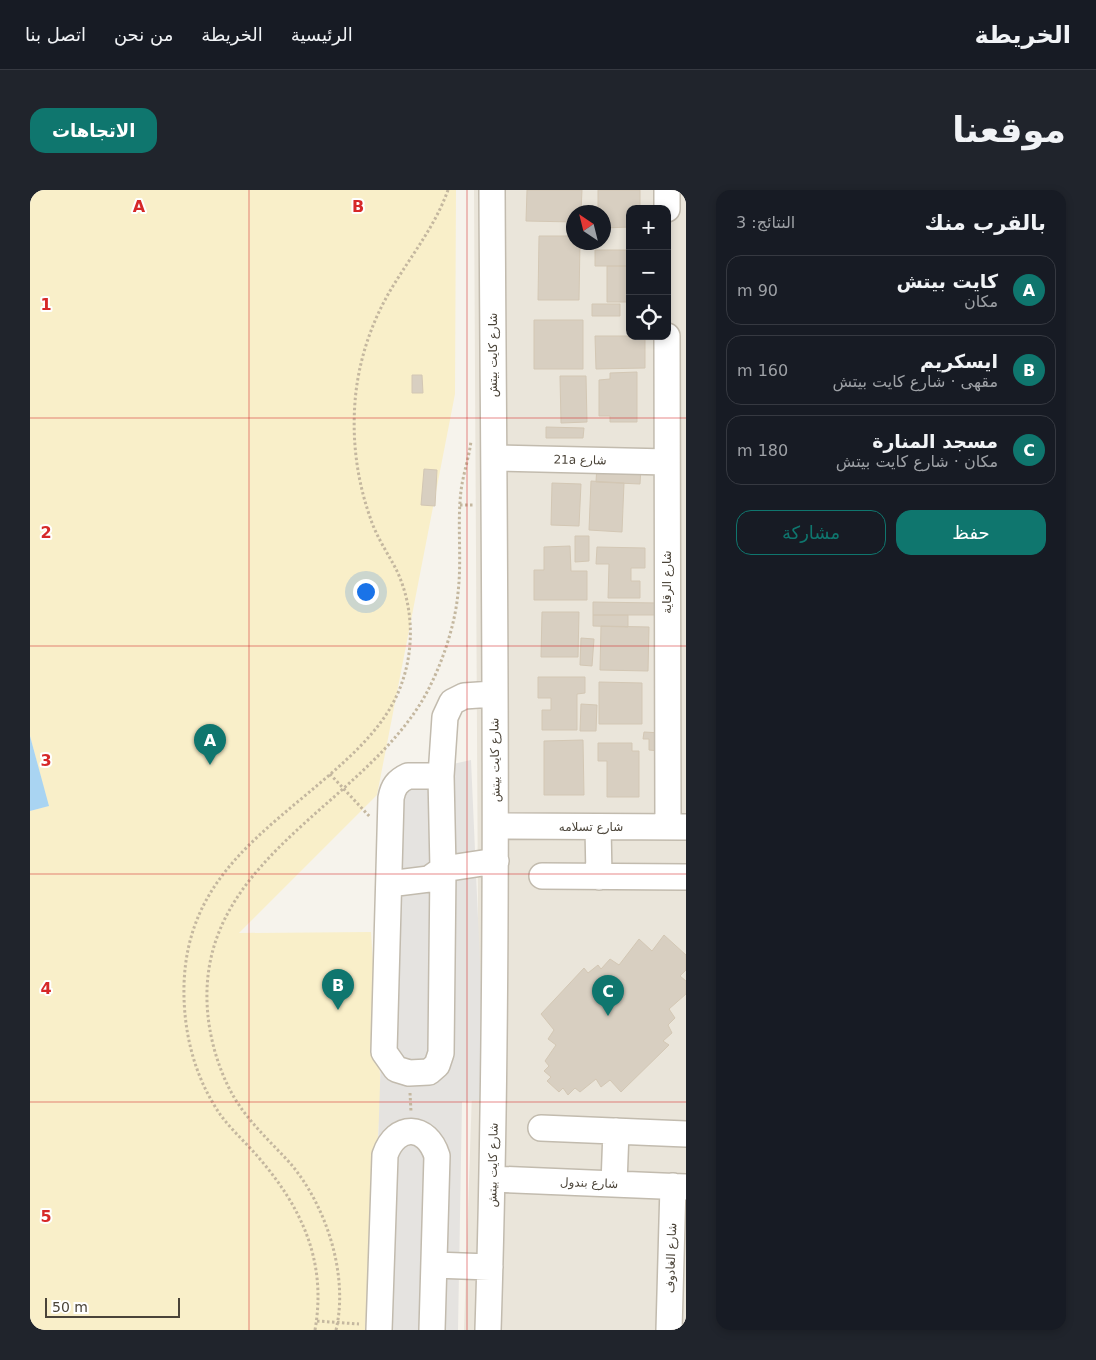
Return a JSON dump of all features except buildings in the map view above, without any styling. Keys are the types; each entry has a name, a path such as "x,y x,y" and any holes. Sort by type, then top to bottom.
{"street":[{"name":"شارع كايت بيتش","path":"488,1330 493,1179 496,861 492,190"},
{"path":"667,190 667,205"},
{"name":"شارع الرقاية","path":"667,340 667,462 677,509 677,827"},
{"name":"21a شارع","path":"494,458 667,462"},
{"path":"441,776 408,776 399,780 393,788 391,798 384,1052 396,1069 409,1073 429,1072 437,1065 441,1053 443,869 441,776 445,716 452,702 464,696 494,694"},
{"name":"شارع تسلامه","path":"496,826 677,827"},
{"path":"598,828 599,877"},
{"path":"390,884 429,879 443,869 496,861"},
{"path":"542,876 686,877"},
{"path":"541,1128 686,1134"},
{"path":"380,1328 385,1155 389,1143 399,1134 411,1131 424,1135 433,1144 436,1156 432,1330"},
{"path":"614,1184 616,1131"},
{"name":"شارع بندول","path":"493,1179 680,1186"},
{"name":"شارع الغادوف","path":"668,1330 680,1186"},
{"path":"434,1265 490,1267"}],"path":[{"path":"315,1330 317,1321 317,1274 306,1229 293,1202 256,1154 232,1131 205,1088 198,1073 190,1045 185,1016 184,984 188,951 197,920 211,891 229,864 251,842 348,758 383,719 397,696 406,671 410,646 410,619 405,593 395,568 381,546 362,490 354,430 355,400 362,363 378,314 392,287 426,237 440,211 448,190"},
{"path":"336,1330 338,1322 338,1289 335,1264 325,1223 310,1193 292,1165 247,1116 229,1089 217,1058 209,1026 207,990 211,953 226,918 244,887 270,854 344,789 387,747 405,726 426,693 448,640 458,593 461,492 471,435"},
{"path":"330,774 376,823 390,827"},
{"path":"409,1073 411,1131"},
{"path":"317,1321 380,1328"}],"shaded area":[{"path":"474,190 686,190 686,1330 464,1330 478,915"},
{"path":"471,760 486,1099 462,1102 458,1330 372,1330 390,778"}],"sand":[{"path":"30,190 456,190 455,394 377,795 239,933 371,932 381,1091 365,1330 30,1330 30,811 48,806 30,736"}],"water":[{"path":"30,736 49,806 30,811"}],"place":[{"name":"كايت بيتش","path":"210,765"},
{"name":"ايسكريم","path":"338,1010"},
{"name":"مسجد المنارة","path":"608,1016"}]}
